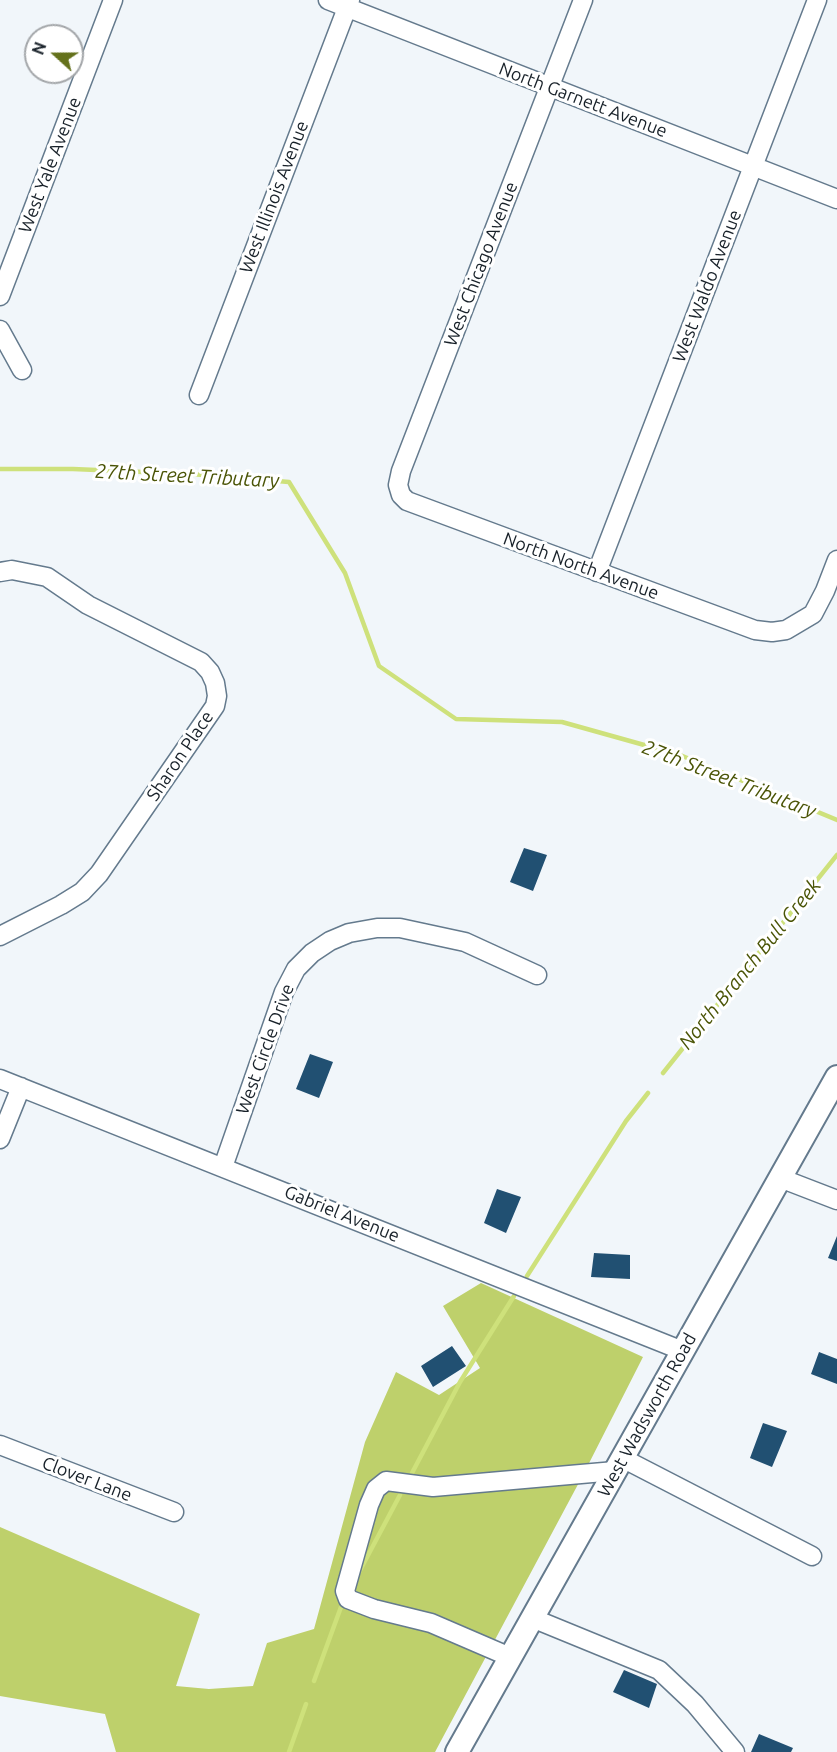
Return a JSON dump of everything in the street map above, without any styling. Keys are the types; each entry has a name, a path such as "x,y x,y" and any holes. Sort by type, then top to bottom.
{"main road":[{"name":"West Wadsworth Road","path":"457,1752 836,1081"}],"street":[{"name":"West Yale Avenue","path":"0,296 113,0"},
{"name":"North Garnett Avenue","path":"328,0 349,4 549,87 837,199"},
{"name":"West Chicago Avenue","path":"433,511 407,501 401,495 400,471 583,0"},
{"name":"West Waldo Avenue","path":"597,572 816,0"},
{"name":"West Illinois Avenue","path":"199,394 349,4"},
{"path":"0,330 22,370"},
{"name":"North North Avenue","path":"433,511 755,630 772,632 786,630 813,614 837,560"},
{"name":"Sharon Place","path":"0,572 12,570 32,572 47,577 88,605 201,662 210,672 217,696 215,706 99,874 82,892 0,936"},
{"name":"West Circle Drive","path":"223,1167 284,992 296,969 312,953 330,941 350,933 377,928 400,928 465,942 537,975"},
{"name":"Gabriel Avenue","path":"0,1078 683,1351"},
{"path":"0,1139 21,1087"},
{"path":"780,1178 837,1200"},
{"name":"Clover Lane","path":"0,1445 174,1512"},
{"path":"510,1658 431,1623 348,1599 345,1591 369,1505 376,1489 386,1481 434,1487 618,1465 812,1556"},
{"path":"532,1618 658,1670 695,1704 735,1752"}],"green space":[{"path":"481,1283 643,1357 583,1475 435,1752 116,1752 105,1714 0,1696 0,1527 200,1614 176,1686 209,1689 253,1686 267,1643 314,1629 365,1442 396,1372 439,1395 480,1368 443,1306"}],"building":[{"path":"524,848 547,855 533,891 510,882"},
{"path":"310,1054 333,1062 319,1098 296,1089"},
{"path":"497,1189 521,1197 506,1233 484,1223"},
{"path":"837,1236 837,1261 828,1258"},
{"path":"594,1253 630,1255 630,1279 591,1277"},
{"path":"452,1346 466,1366 433,1387 421,1366"},
{"path":"819,1352 837,1359 837,1384 811,1374"},
{"path":"763,1423 787,1431 772,1467 750,1458"},
{"path":"624,1670 657,1684 649,1708 613,1692"},
{"path":"759,1734 793,1748 791,1752 751,1752"}],"waterway":[{"name":"27th Street Tributary","path":"0,469 73,469 191,474 289,482 345,573 379,666 456,719 562,722 680,755 837,820"},
{"name":"North Branch Bull Creek","path":"663,1073 837,855"},
{"name":"North Branch Bull Creek","path":"527,1276 626,1121 648,1093"},
{"name":"North Branch Bull Creek","path":"412,1473 460,1382 514,1296"},
{"name":"North Branch Bull Creek","path":"357,1576 400,1495"},
{"name":"North Branch Bull Creek","path":"314,1681 341,1607"},
{"name":"North Branch Bull Creek","path":"289,1752 306,1704"}]}
